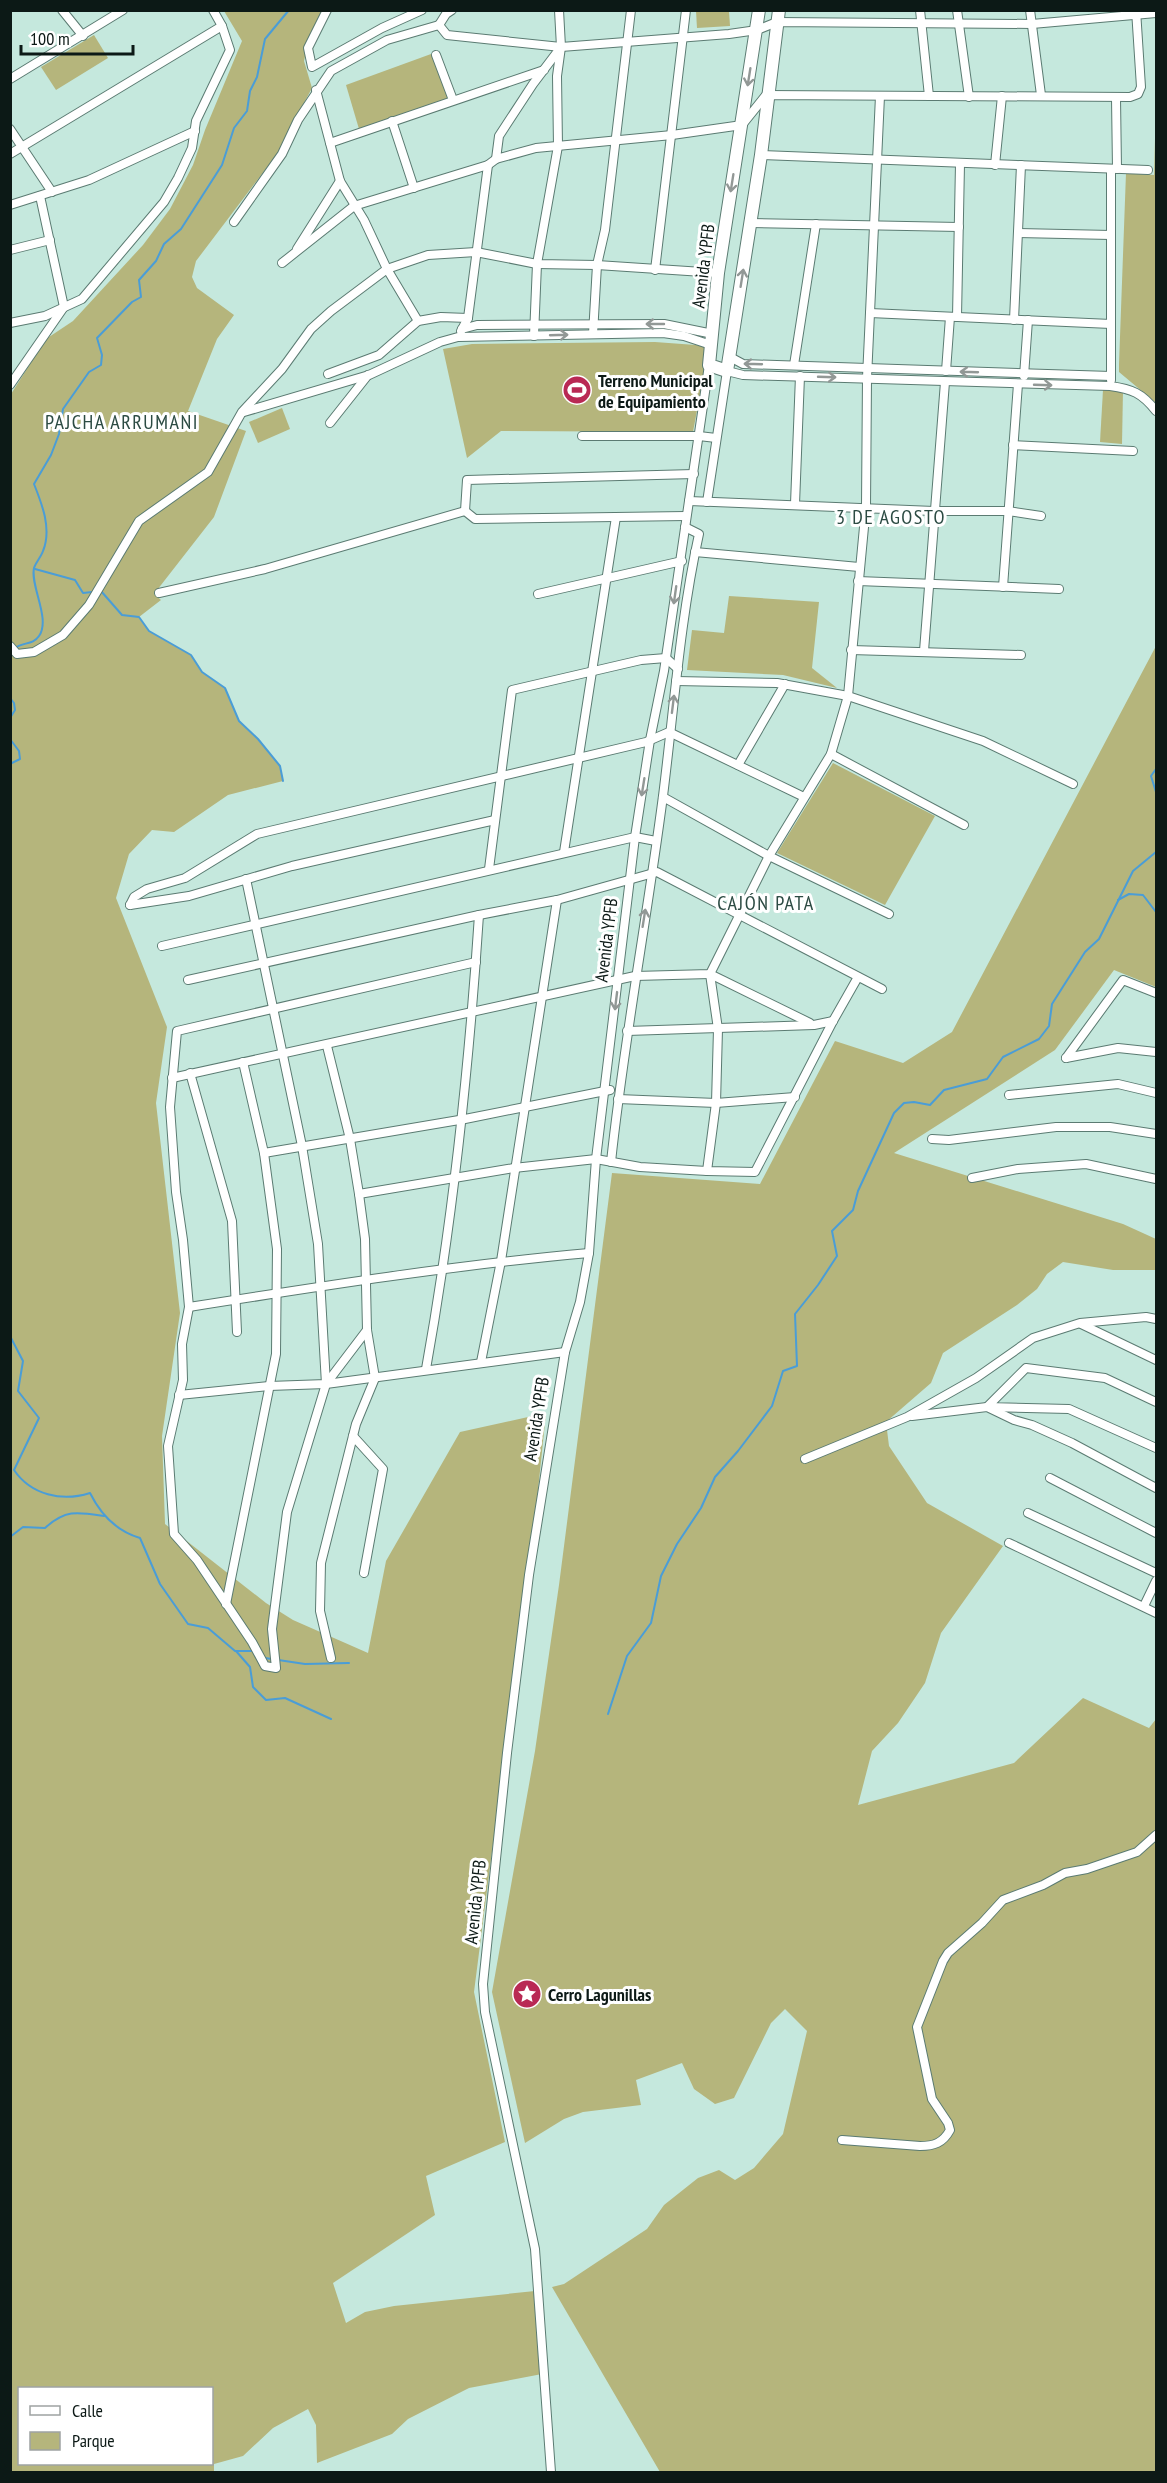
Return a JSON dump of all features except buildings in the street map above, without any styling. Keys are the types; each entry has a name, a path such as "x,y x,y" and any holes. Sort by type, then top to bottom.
{"street":[{"path":"62,10 83,36"},
{"path":"10,80 123,10"},
{"path":"10,323 45,316 82,298 104,275 164,201 192,148 196,121 230,50 222,26 213,10"},
{"path":"327,10 308,48 312,66 382,28 422,10"},
{"path":"234,222 282,154 316,90 331,71 387,40 439,25 446,14 452,10"},
{"path":"534,336 537,264 558,146 557,75 561,47 559,10"},
{"path":"594,329 597,265 605,230 631,10"},
{"path":"655,270 686,10"},
{"name":"Avenida YPFB","path":"550,2472 535,2249 485,2012 483,1984 507,1753 529,1575 565,1352 580,1302 589,1253 596,1159 636,837 694,474 712,340 718,273 759,10"},
{"path":"920,10 929,96"},
{"path":"957,10 969,97"},
{"path":"1030,10 1041,95"},
{"path":"766,95 969,97 1041,95 1130,98 1138,94 1141,87 1136,13"},
{"path":"439,25 447,35 561,47 683,39 757,30 778,16 1032,24 1156,13"},
{"path":"707,502 761,155 766,95 778,16"},
{"path":"10,154 222,26"},
{"path":"496,159 499,136 561,47"},
{"path":"436,55 453,100"},
{"path":"330,143 544,70"},
{"path":"316,90 340,181 364,220 387,269 418,321"},
{"path":"282,263 354,206 536,148 614,142 742,125 766,95"},
{"path":"707,1172 716,1103 718,1029 710,974 768,856 831,754 848,696 866,506 867,378 880,96"},
{"path":"995,165 1002,96"},
{"path":"1110,386 1111,235 1116,98"},
{"path":"392,121 414,188"},
{"path":"10,129 52,192"},
{"path":"10,205 89,180 195,131"},
{"path":"761,155 1148,170"},
{"path":"946,371 953,317 959,227 960,164"},
{"path":"460,333 468,318 488,165"},
{"path":"1014,320 1021,165"},
{"path":"293,255 340,181"},
{"path":"10,385 64,308 40,196"},
{"path":"750,223 959,227"},
{"path":"794,365 816,224"},
{"path":"1018,233 1111,235"},
{"path":"10,250 50,240"},
{"path":"10,646 17,654 34,652 63,635 89,605 139,521 208,472 242,412 282,369 311,329 330,311 387,269 428,255 476,252 537,264 597,265 718,273"},
{"path":"870,313 1111,324"},
{"path":"328,374 380,355 418,321 441,317 468,318"},
{"path":"1003,587 1013,446 1024,374 1028,320"},
{"path":"460,333 534,336 664,324 712,340 730,357 743,364 1111,376"},
{"path":"242,412 369,375 477,325 535,325 594,329"},
{"path":"709,365 743,375 1130,388 1149,401 1156,411"},
{"path":"330,423 369,375"},
{"path":"795,504 801,376"},
{"path":"924,651 945,382"},
{"path":"582,436 716,438"},
{"path":"1013,446 1133,451"},
{"path":"465,511 467,480 694,474"},
{"path":"689,501 1008,511 1041,516"},
{"path":"465,511 475,519 686,516"},
{"path":"159,594 265,569 465,511"},
{"path":"564,852 616,517"},
{"name":"Avenida YPFB","path":"611,1162 627,1031 663,797 676,681 699,534 685,527"},
{"path":"537,594 680,562 695,555 859,567"},
{"path":"858,581 1059,589"},
{"path":"851,650 1021,655"},
{"path":"489,869 512,690 640,660 666,658 678,669"},
{"path":"676,681 785,684 848,696 983,741 1073,784"},
{"path":"738,765 785,684"},
{"path":"495,820 292,867 189,896 130,905 134,897 140,893 185,878 257,834 579,758 650,740 669,732 804,797"},
{"path":"831,754 964,825"},
{"path":"663,797 768,856 889,914"},
{"path":"162,946 564,852 636,837 656,841"},
{"path":"188,980 479,915 557,900 657,872 882,989"},
{"path":"246,879 302,1146 318,1244 326,1384"},
{"path":"481,1362 501,1261 557,900"},
{"path":"426,1369 444,1269 472,1012 479,915"},
{"path":"367,1330 326,1384 287,1512 272,1629 276,1668 265,1666 197,1560 174,1534 168,1446 183,1380 182,1344 189,1307 176,1192 170,1107 177,1031 476,962"},
{"path":"172,1078 282,1053 327,1046 635,976 710,974 814,1025"},
{"path":"359,1194 514,1168 596,1159 707,1172 755,1172 858,977"},
{"path":"1156,993 1123,980 1066,1058 1118,1048 1156,1052"},
{"path":"627,1031 814,1025 833,1021"},
{"path":"327,1046 350,1139 359,1194 365,1239 367,1330 375,1378 353,1436 321,1563 320,1611 330,1658"},
{"path":"226,1604 276,1354 277,1249 264,1153 243,1062"},
{"path":"190,1074 232,1221 237,1332"},
{"path":"1009,1095 1118,1084 1156,1092"},
{"path":"264,1153 460,1120 619,1088"},
{"path":"618,1099 716,1103 795,1097"},
{"path":"932,1139 949,1140 1056,1127 1110,1127 1156,1134"},
{"path":"972,1178 1018,1169 1086,1164 1156,1179"},
{"path":"189,1307 366,1279 501,1261 589,1253"},
{"path":"805,1459 907,1417 976,1378 1033,1338 1080,1323 1146,1317 1156,1319"},
{"path":"1080,1323 1156,1360"},
{"path":"180,1395 269,1386 326,1384 565,1352"},
{"path":"987,1407 1026,1368 1105,1378 1156,1402"},
{"path":"907,1417 987,1407 1069,1409 1156,1448"},
{"path":"987,1407 1072,1443 1156,1488"},
{"path":"353,1436 383,1469 364,1573"},
{"path":"1050,1478 1156,1533"},
{"path":"1028,1513 1156,1573"},
{"path":"1009,1543 1156,1612"},
{"path":"1144,1606 1156,1581"},
{"path":"842,2140 920,2146 933,2146 940,2142 950,2130 932,2099 917,2026 948,1953 977,1928 1003,1900 1043,1885 1065,1873 1087,1869 1137,1852 1156,1835"}],"green space":[{"path":"224,11 325,11 307,48 304,61 312,88 277,154 196,261 192,277 197,288 234,315 217,339 188,411 246,431 214,517 154,594 161,600 139,617 149,631 191,655 202,672 225,688 239,721 258,739 280,766 283,781 228,795 174,832 152,830 129,854 116,898 167,1027 156,1103 180,1313 162,1436 165,1524 266,1603 293,1620 368,1653 386,1561 460,1432 546,1413 537,1500 474,1992 505,2142 426,2176 435,2215 333,2283 346,2323 365,2312 394,2306 535,2291 542,2374 469,2388 408,2419 392,2434 317,2463 316,2425 308,2409 273,2428 243,2456 214,2464 214,2472 11,2472 11,394 46,339 73,321 143,245 170,209 193,165 242,41"},
{"path":"696,11 729,11 730,26 697,28"},
{"path":"94,35 108,58 56,90 41,67"},
{"path":"431,54 450,99 359,129 346,85"},
{"path":"1156,102 1156,403 1119,372 1119,364 1126,173 1154,175"},
{"name":"Terreno Municipal de Equipamiento","path":"655,342 709,346 693,432 501,431 467,458 443,349 472,344"},
{"path":"1103,390 1123,390 1122,444 1100,442"},
{"path":"282,408 290,429 258,443 249,422"},
{"path":"729,596 819,602 812,668 837,688 783,675 687,670 692,630 724,633"},
{"path":"1156,646 1156,987 1114,970 1055,1050 894,1153 1123,1224 1156,1239 1156,1270 1113,1270 1063,1262 1047,1274 1037,1289 1017,1305 943,1353 931,1383 886,1422 889,1446 927,1503 1003,1546 941,1633 925,1683 898,1723 872,1751 858,1805 1014,1763 1083,1698 1149,1728 1156,1719 1156,2472 660,2472 552,2287 564,2284 647,2229 664,2205 698,2178 719,2170 735,2180 754,2168 783,2134 807,2031 785,2009 771,2023 734,2098 715,2104 694,2089 682,2063 636,2080 641,2105 583,2112 564,2119 525,2143 492,1992 535,1751 559,1585 612,1173 760,1184 835,1041 903,1063 952,1032"},
{"path":"833,763 935,816 885,905 777,853"}],"waterway":[{"path":"15,648 34,641 42,629 42,612 35,584 34,568 46,543 47,534 43,508 34,484 51,455 59,434 63,409 89,372 101,365 102,355 97,338 132,302 141,297 139,280 156,261 164,244 181,229 222,165 234,128 247,111 250,91 257,77 265,39 289,10"},
{"path":"35,569 75,580 83,593 92,592"},
{"path":"101,591 122,615 139,617 149,631 191,655 202,672 225,688 239,721 258,739 280,766 283,781"},
{"path":"10,698 15,710 10,718"},
{"path":"10,739 19,751 20,759 10,764"},
{"path":"1156,769 1151,776 1156,792"},
{"path":"608,1714 627,1656 651,1623 661,1576 677,1544 701,1508 715,1477 772,1406 783,1371 797,1366 795,1314 837,1256 832,1231 853,1210 858,1191 894,1113 904,1103 930,1105 944,1090 987,1079 1003,1057 1039,1039 1049,1026 1052,1004 1085,952 1099,939 1133,871 1156,852"},
{"path":"1118,900 1129,894 1143,895 1156,912"},
{"path":"10,1336 23,1361 18,1391 39,1418 14,1470 21,1479 38,1491 69,1497 90,1493 110,1521 131,1535 140,1538 160,1584 188,1624 208,1628 235,1651 253,1651"},
{"path":"10,1537 23,1527 45,1528 59,1518 73,1513 104,1516"},
{"path":"236,1651 250,1667 253,1687 266,1700 285,1698 331,1719"},
{"path":"265,1658 305,1664 349,1663"}],"place":[{"name":"Terreno Municipal de Equipamiento","path":"577,390"},
{"name":"Cerro Lagunillas","path":"527,1994"}],"district":[{"name":"PAJCHA ARRUMANI","path":"122,422"},
{"name":"3 DE AGOSTO","path":"891,517"},
{"name":"CAJÓN PATA","path":"766,903"}]}
